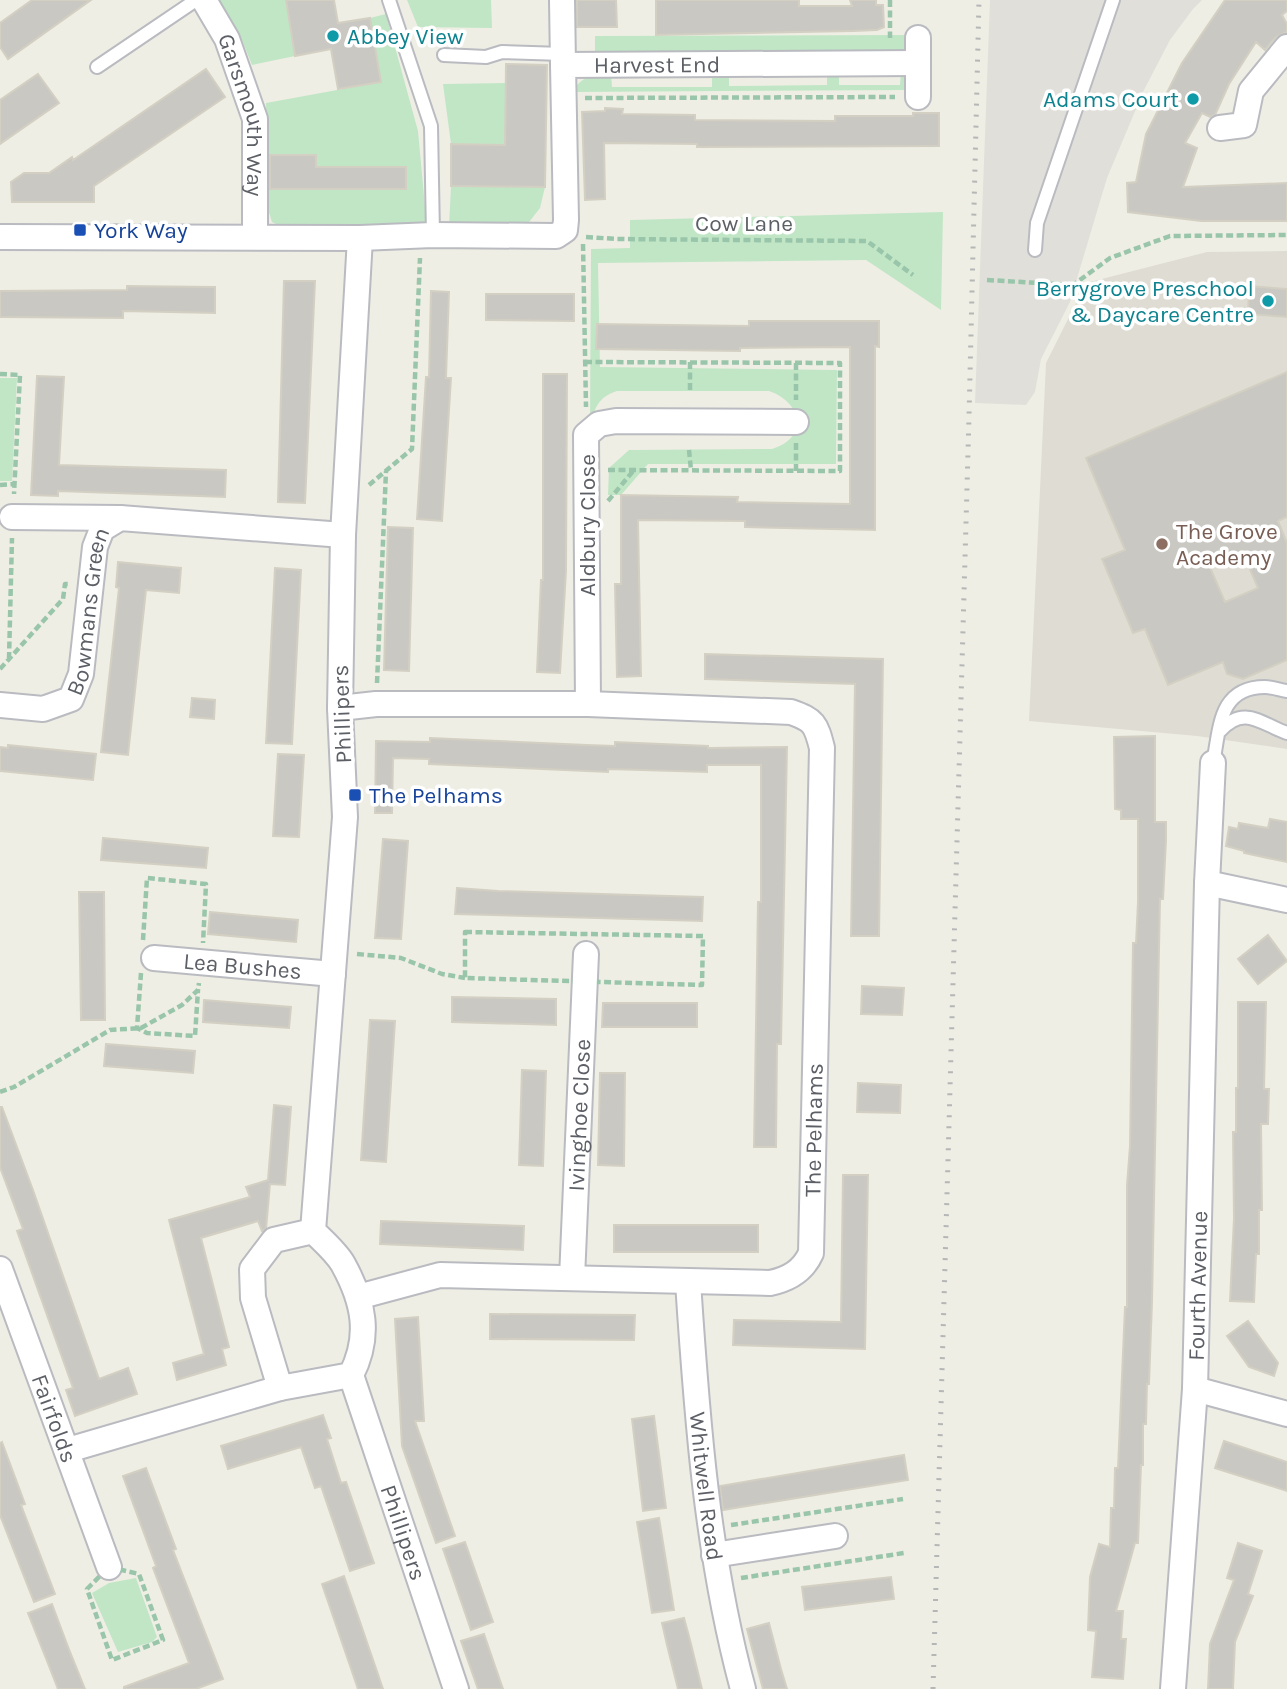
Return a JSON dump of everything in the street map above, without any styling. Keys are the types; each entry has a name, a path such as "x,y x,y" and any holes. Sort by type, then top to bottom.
{"street":[{"name":"Garsmouth Way","path":"204,0 227,39 255,119 255,237"},
{"path":"562,0 563,60"},
{"path":"918,38 918,97"},
{"path":"1220,128 1244,125 1251,91 1287,47"},
{"name":"Harvest End","path":"574,233 563,60 917,63"},
{"path":"0,237 360,238 556,236 574,233"},
{"name":"Phillipers","path":"313,1231 345,817 340,708 343,535 360,238"},
{"name":"Aldbury Close","path":"588,704 586,435 599,424 616,421 796,422"},
{"path":"12,517 120,518"},
{"name":"Bowmans Green","path":"0,705 43,709 71,699 81,674 94,547 102,529 120,518 343,535"},
{"name":"The Pelhams","path":"340,708 376,704 588,704 791,712 805,717 816,726 822,748 811,1253 806,1264 783,1280 770,1283 440,1275 358,1297"},
{"name":"Fourth Avenue","path":"1173,1689 1195,1389 1207,883 1213,763"},
{"path":"1207,883 1287,901"},
{"name":"Ivinghoe Close","path":"572,1278 586,954"},
{"name":"Lea Bushes","path":"154,958 334,963"},
{"path":"68,1450 280,1388 351,1375 361,1356 364,1333 358,1297 342,1262 313,1231 274,1240 251,1269 256,1310 280,1388"},
{"name":"Fairfolds","path":"0,1269 109,1567"},
{"name":"Whitwell Road","path":"688,1282 696,1398 710,1528 743,1689"},
{"name":"Phillipers","path":"351,1375 456,1689"},
{"path":"1195,1389 1287,1414"},
{"path":"714,1555 835,1536"}],"lane":[{"path":"97,67 196,0"},
{"path":"389,0 431,126 427,236"},
{"path":"1035,250 1037,223 1113,0"},
{"path":"444,55 486,57 502,52 563,60"},
{"path":"1213,763 1225,706 1253,688 1267,687 1287,691"},
{"path":"1219,731 1228,722 1248,717 1287,733"}],"path":[{"path":"890,0 890,38"},
{"path":"861,85 861,97"},
{"path":"764,86 764,97"},
{"path":"564,99 918,97"},
{"path":"574,233 586,435"},
{"name":"Cow Lane","path":"574,233 617,239 867,241 913,275"},
{"path":"988,280 1073,285 1110,258 1170,236 1287,235"},
{"path":"346,491 362,491 412,449 427,236"},
{"path":"690,362 690,393"},
{"path":"0,374 20,375 15,484 0,485"},
{"path":"689,450 691,470"},
{"path":"376,704 386,471"},
{"path":"9,659 12,517"},
{"path":"0,669 63,599 65,583 90,587"},
{"path":"334,963 401,958 442,974 465,978"},
{"path":"0,1092 14,1087 110,1030 141,1028 182,1005 198,990"},
{"path":"710,1528 903,1499"},
{"path":"720,1581 904,1553"},
{"path":"109,1567 139,1574 163,1640 112,1660 86,1589 109,1567"}],"shaded area":[{"path":"990,0 1202,0 1170,40 1144,90 1107,178 1070,302 1041,359 1035,392 1026,405 975,403"},
{"name":"The Grove Academy","path":"1287,251 1287,749 1197,736 1029,721 1046,363 1086,283 1207,252"}],"green space":[{"path":"216,0 286,0 295,56 252,65 242,40"},
{"path":"407,0 491,0 492,28 418,27"},
{"path":"386,14 418,131 427,228 284,228 272,222 267,206 266,103 381,82 370,18"},
{"path":"908,35 908,53 595,55 595,36"},
{"path":"906,71 907,90 573,92 584,79 611,73 612,87 712,87 712,74 729,74 729,86 827,85 827,73 839,72 839,85 900,85 901,72"},
{"path":"506,83 505,145 451,144 443,84"},
{"path":"451,186 545,187 540,208 526,226 449,227"},
{"path":"943,212 941,310 866,260 598,263 600,367 837,370 836,464 648,464 621,495 608,495 609,468 629,450 772,449 792,437 797,420 789,403 769,391 617,391 605,396 598,404 590,425 591,249 630,248 630,220"},
{"path":"0,378 17,378 12,481 0,481"},
{"path":"136,1578 157,1637 152,1642 118,1652 92,1593 109,1583"}],"building":[{"path":"32,0 91,0 8,59 0,47 0,23"},
{"name":"Abbey View","path":"286,0 334,0 338,23 370,18 381,82 338,89 331,49 295,56"},
{"path":"577,0 616,0 617,27 577,27"},
{"path":"656,0 799,0 799,6 852,6 850,0 876,0 876,5 883,5 884,27 853,31 656,35"},
{"name":"Adams Court","path":"1225,0 1287,0 1287,11 1282,15 1287,24 1287,32 1276,37 1265,50 1256,42 1229,84 1215,115 1210,117 1202,113 1185,143 1197,148 1183,187 1287,183 1287,221 1201,221 1128,212 1127,183 1136,182 1146,134 1182,63"},
{"path":"506,64 547,65 545,187 451,186 451,144 505,145"},
{"path":"206,69 225,97 94,186 94,202 12,202 11,182 24,173 49,173 72,157 73,160"},
{"path":"38,74 59,103 0,144 0,100"},
{"path":"605,108 623,109 622,114 695,115 695,120 835,121 835,116 913,116 913,113 939,113 939,146 697,147 697,144 604,143 605,199 585,200 582,112 605,111"},
{"path":"270,155 316,155 316,167 406,167 406,189 270,189"},
{"path":"284,281 315,281 305,503 278,502"},
{"path":"127,286 215,287 215,313 123,311 123,318 0,317 0,291 127,290"},
{"name":"Berrygrove Preschool & Daycare Centre","path":"1249,286 1287,289 1287,317 1248,314"},
{"path":"431,291 449,292 446,378 451,378 442,521 417,519 426,377 429,377"},
{"path":"486,294 574,294 574,321 486,320"},
{"path":"749,321 879,321 879,347 875,346 875,530 745,527 745,521 638,520 641,676 617,677 615,584 621,584 621,495 738,497 737,502 850,504 850,347 740,348 740,351 596,349 597,324 749,326"},
{"path":"1287,372 1287,517 1278,521 1287,543 1287,660 1243,679 1227,674 1223,662 1168,685 1145,629 1133,633 1102,559 1125,550 1086,458","holes":["1242,551 1258,588 1225,602 1209,565"]},
{"path":"543,374 567,374 566,571 560,673 537,672 543,580"},
{"path":"37,376 64,377 59,465 226,470 225,497 58,491 58,496 31,495"},
{"path":"388,527 413,528 409,671 384,670"},
{"path":"118,562 181,568 179,593 146,590 128,755 101,752 119,588 116,587"},
{"path":"275,568 301,570 292,744 266,743"},
{"path":"705,654 883,659 879,936 851,936 855,684 705,679"},
{"path":"192,698 215,700 214,719 190,717"},
{"path":"1155,736 1155,822 1166,822 1166,841 1163,899 1160,899 1152,1302 1138,1543 1135,1543 1116,1611 1123,1611 1121,1639 1126,1639 1123,1679 1092,1677 1096,1631 1088,1630 1090,1577 1099,1544 1110,1547 1115,1468 1118,1468 1127,1307 1127,1185 1133,943 1136,943 1138,902 1138,819 1121,819 1121,810 1115,809 1114,737"},
{"path":"430,738 615,746 615,742 708,748 787,747 781,1044 777,1044 776,1147 754,1147 758,902 761,902 761,765 707,765 707,772 608,769 608,772 429,764 429,759 393,758 392,813 375,813 376,741 430,742"},
{"path":"8,745 96,754 93,780 0,771 0,747 8,748"},
{"path":"278,754 304,755 299,837 273,836"},
{"path":"1270,819 1287,822 1287,862 1244,853 1226,846 1229,827 1238,829 1239,823 1268,828"},
{"path":"103,838 208,848 206,868 101,860"},
{"path":"383,839 408,841 401,939 375,938"},
{"path":"457,888 703,897 702,921 455,914"},
{"path":"79,892 104,892 105,1020 81,1020"},
{"path":"210,912 298,920 296,942 208,934"},
{"path":"1268,935 1287,961 1258,984 1238,959"},
{"path":"862,986 904,988 902,1015 861,1014"},
{"path":"452,997 556,999 556,1025 452,1022"},
{"path":"204,1000 291,1007 289,1028 203,1022"},
{"path":"1238,1002 1266,1002 1264,1089 1269,1089 1268,1124 1261,1124 1262,1210 1259,1210 1259,1254 1256,1254 1254,1302 1230,1301 1234,1218 1233,1132 1236,1132 1238,1088"},
{"path":"603,1003 697,1003 697,1027 602,1027"},
{"path":"370,1020 395,1021 386,1162 361,1160"},
{"path":"106,1044 195,1051 193,1073 104,1066"},
{"path":"522,1070 546,1071 543,1166 519,1165"},
{"path":"600,1073 625,1073 624,1166 598,1165"},
{"path":"858,1083 901,1085 900,1113 857,1112"},
{"path":"274,1105 291,1107 285,1185 270,1184 266,1229 262,1231 258,1221 201,1238 229,1347 222,1349 226,1365 177,1380 173,1363 204,1354 169,1220 250,1197 246,1187 268,1180"},
{"path":"0,1107 33,1190 99,1379 128,1368 137,1394 75,1416 66,1390 73,1388 17,1231 23,1229 0,1167"},
{"path":"843,1175 868,1175 865,1349 733,1345 734,1320 841,1322"},
{"path":"381,1221 524,1226 523,1250 380,1244"},
{"path":"614,1225 758,1225 758,1252 614,1252"},
{"path":"490,1314 635,1315 634,1340 490,1339"},
{"path":"418,1317 424,1421 415,1421 455,1536 436,1543 402,1446 395,1319"},
{"path":"1248,1321 1278,1363 1274,1376 1249,1367 1227,1336"},
{"path":"323,1415 331,1438 327,1439 341,1483 346,1482 374,1563 350,1571 321,1486 315,1488 301,1447 228,1469 221,1446"},
{"path":"654,1416 666,1508 643,1511 632,1419"},
{"path":"1224,1441 1287,1462 1287,1491 1215,1468"},
{"path":"2,1442 25,1504 21,1505 55,1594 34,1602 0,1515"},
{"path":"904,1455 908,1480 723,1510 720,1486"},
{"path":"146,1468 176,1549 173,1550 223,1679 196,1689 124,1689 189,1663 153,1568 156,1566 123,1476"},
{"path":"659,1518 674,1610 652,1613 637,1522"},
{"path":"465,1542 493,1622 471,1630 443,1549"},
{"path":"1238,1543 1262,1551 1248,1594 1253,1596 1235,1642 1233,1689 1208,1689 1210,1644 1234,1580 1227,1578"},
{"path":"344,1576 383,1689 358,1689 322,1584"},
{"path":"891,1577 894,1599 805,1610 802,1587"},
{"path":"52,1604 85,1689 58,1689 28,1613"},
{"path":"684,1618 702,1689 678,1689 662,1623"},
{"path":"769,1623 787,1689 763,1689 747,1629"},
{"path":"484,1634 503,1689 478,1689 461,1641"}],"railway":[{"path":"933,1689 979,0"}],"place":[{"name":"Abbey View","path":"333,36"},
{"name":"Adams Court","path":"1193,99"},
{"name":"York Way","path":"80,230"},
{"name":"Berrygrove Preschool & Daycare Centre","path":"1268,301"},
{"name":"The Grove Academy","path":"1162,544"},
{"name":"The Pelhams","path":"355,795"}]}
